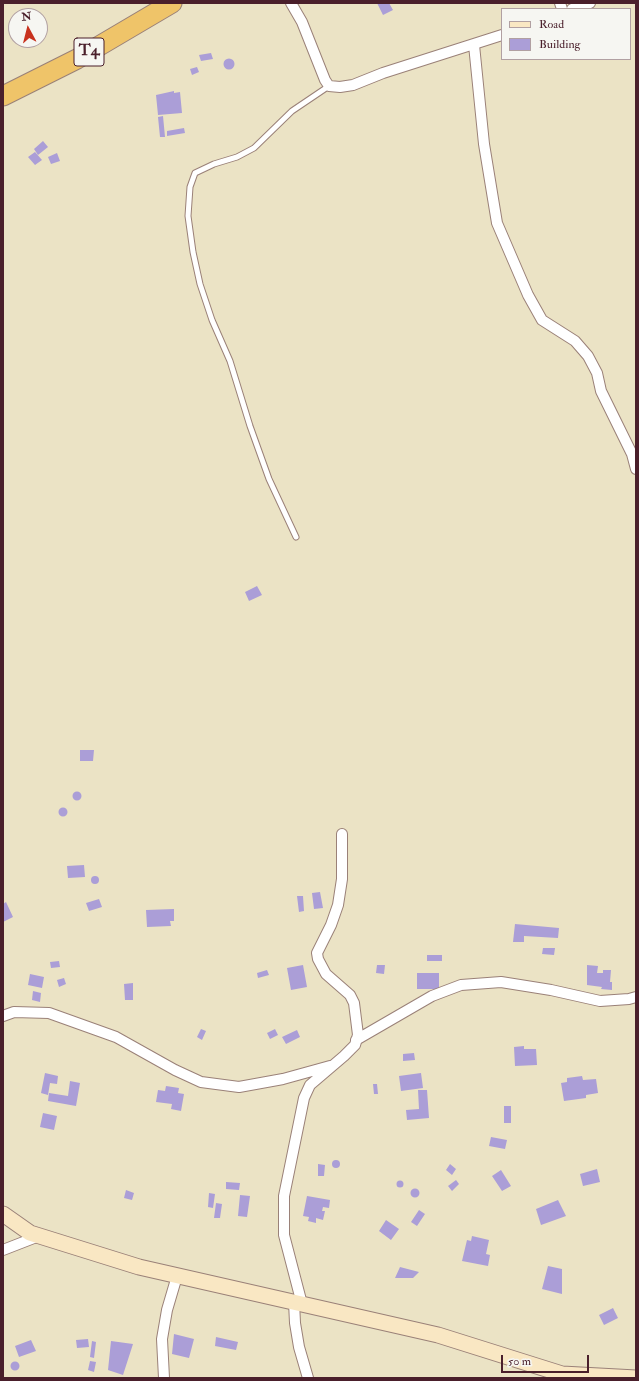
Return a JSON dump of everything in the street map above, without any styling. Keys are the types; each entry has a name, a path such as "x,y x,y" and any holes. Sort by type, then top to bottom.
{"highway":[{"name":"T4","path":"3,96 77,59 172,3"}],"main road":[{"path":"3,1214 30,1233 139,1267 438,1335 562,1374 636,1378"}],"street":[{"path":"291,3 302,22 326,80 330,86 340,87 353,85 383,73 501,35"},
{"path":"575,8 590,3"},
{"path":"474,45 484,144 497,223 528,295 542,320 575,341 588,356 597,374 602,391 632,454 636,469"},
{"path":"308,1378 299,1347 295,1324 298,1303 284,1235 284,1196 304,1098 310,1085 355,1045 358,1035 354,1003 350,995 326,974 318,959 317,953 332,925 338,905 342,879 342,834"},
{"path":"356,1040 432,996 461,985 501,982 551,990 600,1001 629,999 636,997"},
{"path":"3,1016 14,1012 49,1013 116,1037 175,1070 201,1082 239,1087 283,1079 332,1066"},
{"path":"3,1250 39,1236"},
{"path":"164,1378 162,1339 176,1276"}],"lane":[{"path":"296,537 269,479 250,426 230,361 210,313 200,284 188,216 190,187 195,173 214,164 237,157 254,148 292,111 330,86"}],"building":[{"path":"377,3 389,3 393,10 383,15"},
{"path":"211,53 213,59 201,61 199,55"},
{"path":"227,59 231,59 233,60 233,68 227,69 224,66 224,62"},
{"path":"197,67 199,72 192,75 190,69"},
{"path":"174,91 174,93 180,92 182,113 158,115 156,95"},
{"path":"163,116 165,137 160,137 158,117"},
{"path":"184,128 185,133 167,136 167,131"},
{"path":"43,141 48,147 38,155 34,149"},
{"path":"35,152 42,160 35,165 28,157"},
{"path":"57,153 60,161 51,164 48,157"},
{"path":"257,586 262,595 249,601 245,592"},
{"path":"80,750 94,750 93,761 80,761"},
{"path":"75,792 79,792 81,796 79,800 75,800 73,798 73,794"},
{"path":"63,807 68,812 63,817 58,812"},
{"path":"84,865 85,877 68,878 67,866"},
{"path":"93,876 97,876 99,880 97,884 93,884 91,882 91,878"},
{"path":"320,892 323,908 314,909 312,893"},
{"path":"297,896 303,896 304,911 299,912"},
{"path":"99,899 102,907 89,911 86,903"},
{"path":"6,902 13,917 3,922 3,904"},
{"path":"174,909 174,921 170,921 171,926 147,927 146,910"},
{"path":"515,924 559,928 558,938 524,936 524,942 513,942"},
{"path":"543,948 555,948 554,955 542,954"},
{"path":"427,955 442,955 442,961 427,961"},
{"path":"59,961 60,967 51,968 50,962"},
{"path":"303,965 307,987 291,990 287,968"},
{"path":"377,965 385,965 384,974 376,973"},
{"path":"587,965 598,966 597,973 603,973 603,970 611,970 610,982 612,982 612,990 587,985"},
{"path":"267,970 269,975 258,978 257,973"},
{"path":"417,973 439,973 439,989 417,989"},
{"path":"30,974 44,977 42,988 28,985"},
{"path":"64,978 66,984 59,987 57,980"},
{"path":"133,983 133,1000 125,1000 124,984"},
{"path":"33,991 41,993 40,1002 32,1000"},
{"path":"201,1029 206,1031 202,1040 197,1037"},
{"path":"275,1029 278,1035 270,1039 267,1033"},
{"path":"297,1030 300,1037 286,1044 282,1037"},
{"path":"524,1046 524,1049 536,1049 537,1065 515,1066 514,1047"},
{"path":"414,1053 415,1060 403,1061 403,1054"},
{"path":"45,1073 58,1076 57,1084 50,1083 48,1095 41,1093"},
{"path":"421,1073 423,1088 401,1091 399,1076"},
{"path":"582,1076 583,1080 596,1079 598,1093 586,1095 586,1098 564,1101 561,1083 567,1082 567,1078"},
{"path":"70,1081 80,1083 76,1106 48,1101 49,1093 68,1096"},
{"path":"373,1084 377,1084 378,1094 374,1094"},
{"path":"166,1086 179,1088 178,1093 184,1094 181,1111 171,1109 172,1104 156,1102 158,1090 165,1091"},
{"path":"418,1090 427,1090 429,1118 407,1120 406,1110 419,1109"},
{"path":"504,1106 511,1106 511,1123 504,1123"},
{"path":"43,1113 57,1116 54,1130 40,1127"},
{"path":"491,1137 507,1140 505,1149 489,1146"},
{"path":"334,1160 338,1160 340,1164 338,1168 334,1168 332,1166 332,1162"},
{"path":"318,1164 325,1165 324,1176 318,1176"},
{"path":"450,1164 456,1169 452,1175 446,1170"},
{"path":"597,1169 600,1182 583,1186 580,1174"},
{"path":"501,1170 511,1186 502,1191 492,1176"},
{"path":"400,1180 403,1181 403,1187 400,1188 397,1187 396,1184 397,1181"},
{"path":"456,1180 459,1184 452,1191 448,1186"},
{"path":"226,1182 240,1183 239,1190 226,1189"},
{"path":"415,1188 420,1193 415,1198 410,1193"},
{"path":"126,1190 134,1193 132,1200 124,1198"},
{"path":"209,1193 215,1194 213,1208 208,1207"},
{"path":"240,1195 250,1196 247,1217 238,1216"},
{"path":"307,1196 330,1200 329,1208 323,1207 322,1211 325,1211 323,1220 316,1218 316,1223 308,1221 309,1217 303,1216"},
{"path":"558,1200 566,1216 541,1225 536,1209"},
{"path":"216,1203 222,1204 220,1218 214,1218"},
{"path":"419,1210 425,1214 417,1226 411,1222"},
{"path":"386,1220 399,1229 391,1240 379,1231"},
{"path":"472,1236 489,1240 486,1254 490,1255 488,1266 462,1261 467,1240 471,1241"},
{"path":"548,1266 562,1269 562,1294 542,1289"},
{"path":"400,1267 419,1272 413,1278 395,1278"},
{"path":"613,1308 618,1318 604,1325 599,1315"},
{"path":"174,1334 194,1339 189,1358 172,1354"},
{"path":"216,1337 238,1342 236,1350 215,1346"},
{"path":"88,1339 89,1347 77,1348 76,1340"},
{"path":"31,1340 36,1351 19,1357 15,1346"},
{"path":"92,1341 96,1342 94,1358 90,1357"},
{"path":"111,1341 133,1344 123,1375 108,1370"},
{"path":"90,1361 96,1362 94,1372 88,1370"},
{"path":"13,1362 17,1362 19,1366 17,1370 13,1370 11,1368 11,1364"}]}
